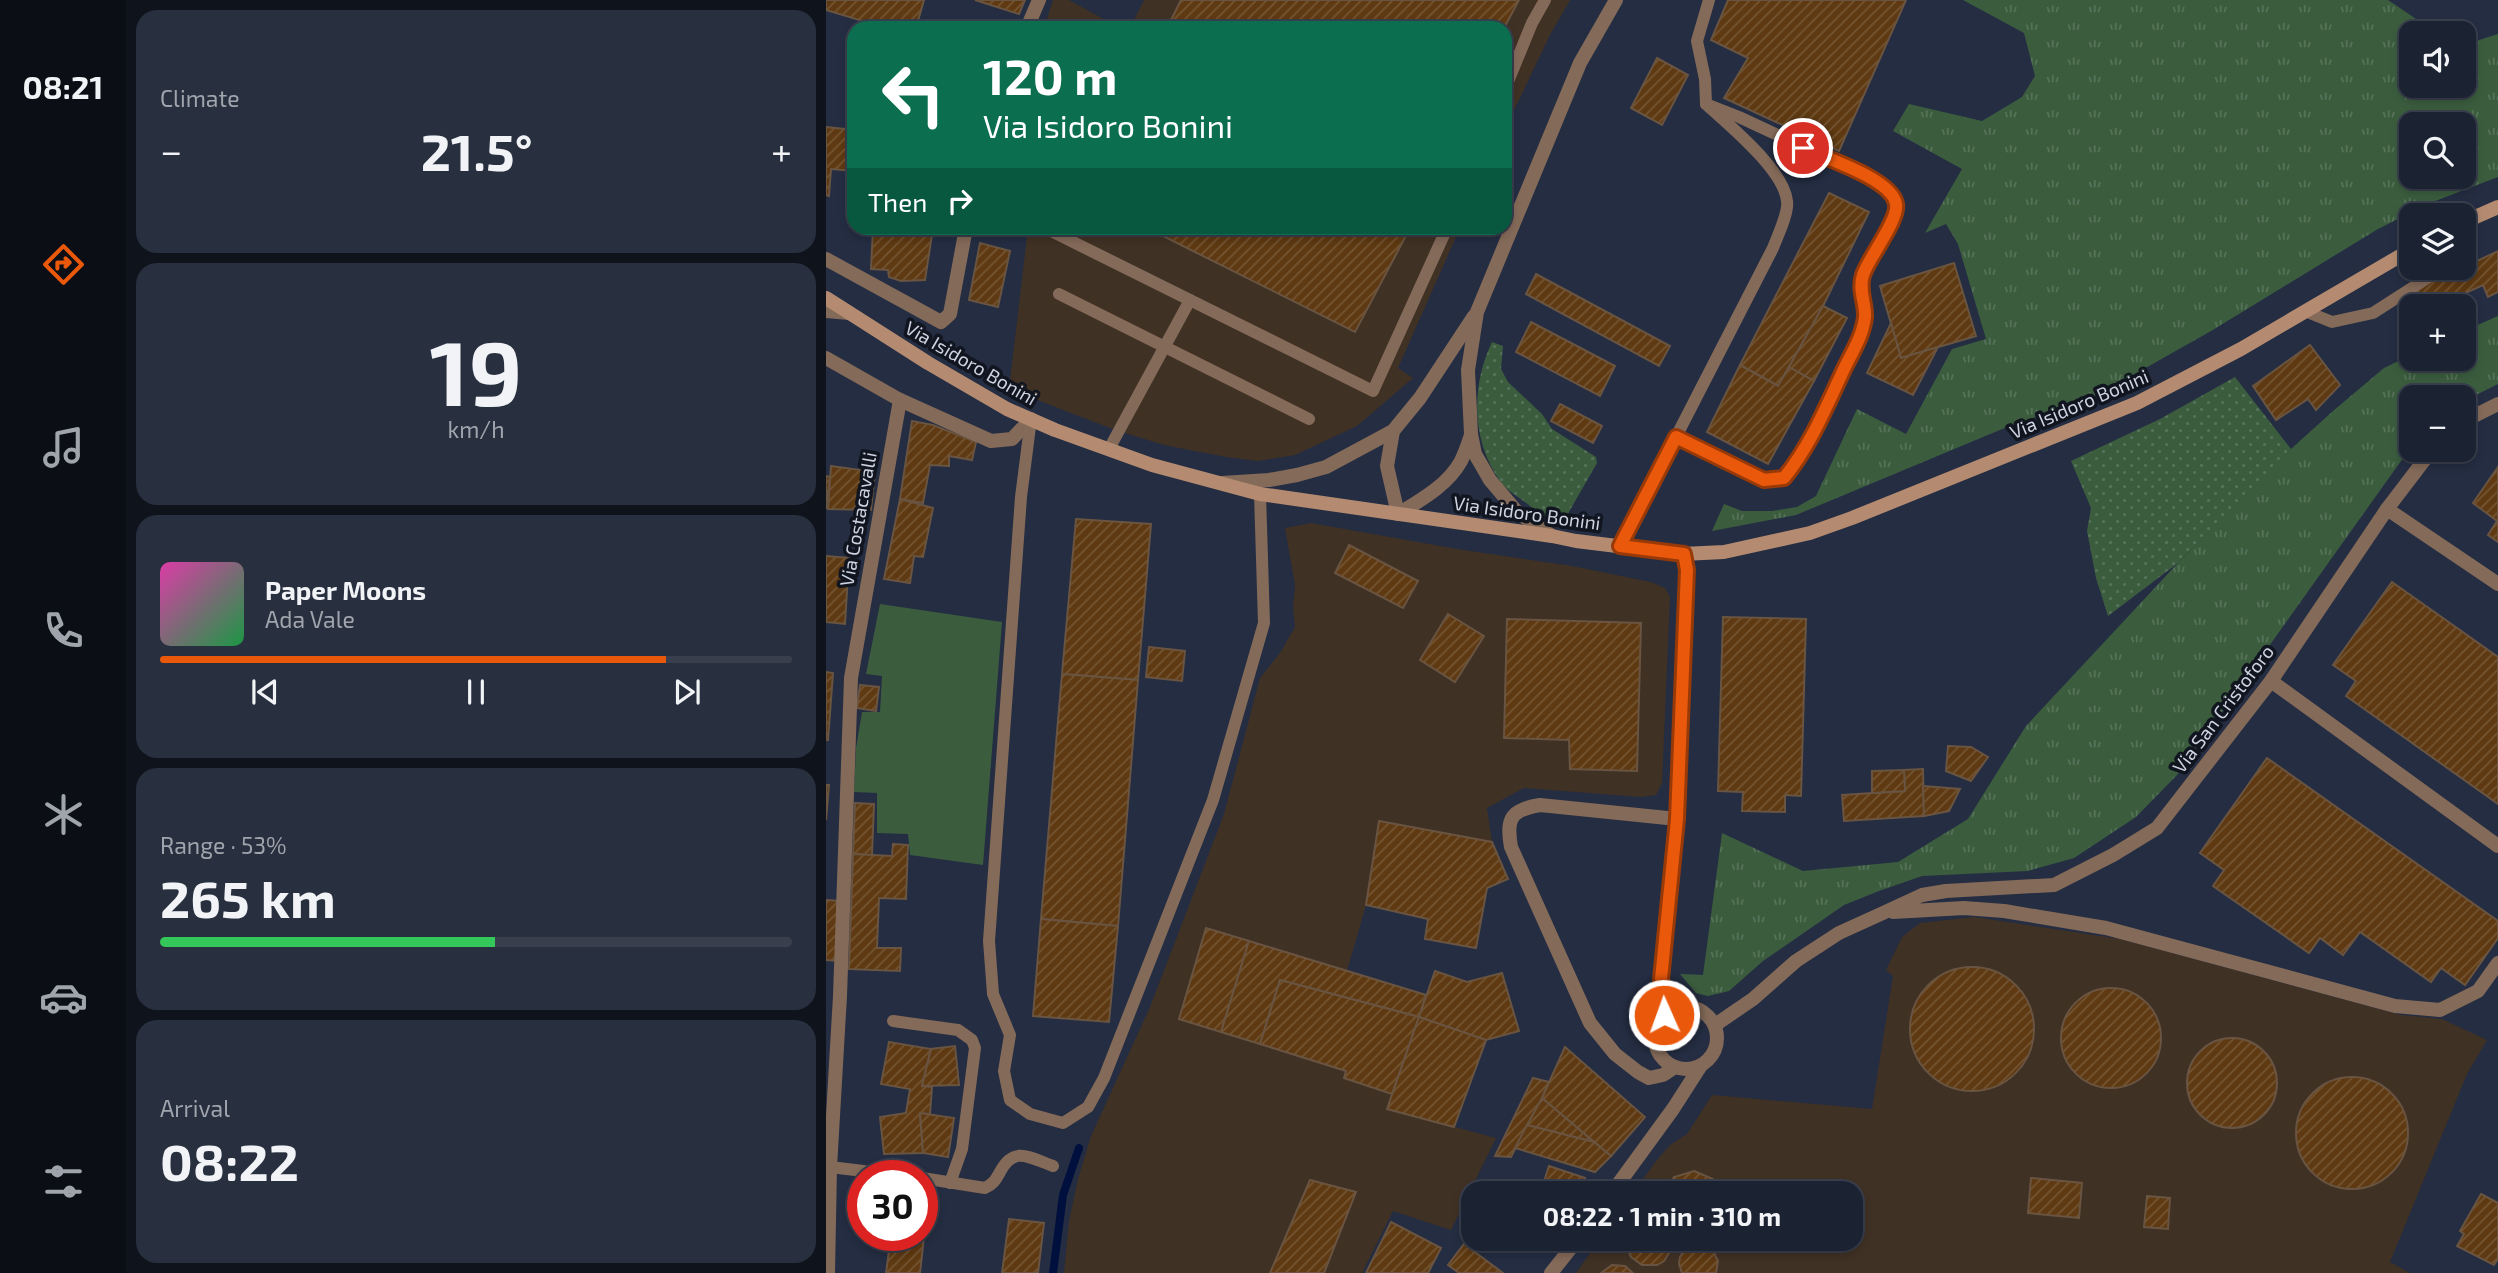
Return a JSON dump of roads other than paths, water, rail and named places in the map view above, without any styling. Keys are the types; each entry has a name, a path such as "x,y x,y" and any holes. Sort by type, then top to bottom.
{"street":[{"path":"1030,21 1039,0"},
{"path":"1512,228 1580,64 1616,0"},
{"path":"2476,217 2498,207"},
{"path":"826,259 941,322 950,314 965,235"},
{"path":"1218,483 1269,480 1326,467 1393,431 1420,397 1477,312 1509,235"},
{"name":"Via Isidoro Bonini","path":"826,298 1007,409 1152,465 1260,494 1576,541 1684,554 1724,552 1810,533 2137,403 2241,349 2399,257"},
{"path":"826,312 849,313"},
{"path":"1477,312 1468,370 1471,434 1475,454 1490,481 1517,512 1552,536"},
{"path":"826,358 900,400 992,441 1012,439 1031,419"},
{"name":"Via Costacavalli","path":"828,1273 851,678 900,400"},
{"path":"2476,415 2498,404"},
{"path":"1393,431 1387,466 1398,514 1431,493 1451,475 1461,461 1471,434"},
{"name":"Via San Cristoforo","path":"1715,1025 1753,999 1796,961 1839,933 1922,895 1946,891 2054,885 2157,828 2271,681 2387,509 2423,462"},
{"path":"2387,509 2498,584"},
{"path":"1672,1009 1666,1002 1661,979 1677,819 1688,577 1684,554"},
{"path":"2271,681 2498,846"},
{"path":"1675,1067 1649,1078 1615,1054 1590,1023 1511,847 1507,826 1511,818 1524,808 1540,805 1677,819"},
{"path":"1883,913 1964,908 2004,911 2093,926 2395,1006 2440,1010 2477,990 2498,963"},
{"path":"1620,1181 1700,1066 1714,1053 1718,1034 1710,1016 1702,1010 1682,1006 1672,1009 1658,1024 1655,1044 1666,1062 1675,1067 1692,1069 1700,1066"},
{"path":"1551,1273 1568,1251"}],"lane":[{"path":"1512,72 1532,23 1545,0"},
{"path":"1620,546 1773,248 1788,202 1778,178 1753,148 1706,104 1705,79 1697,41 1709,0"},
{"path":"1676,437 1764,480 1784,478 1799,460 1813,435 1861,335 1866,316 1861,295 1861,278 1872,253 1896,214 1896,203 1888,189 1868,177 1706,104"},
{"path":"1059,235 1373,391 1444,235"},
{"path":"2305,311 2332,322 2373,313 2424,280"},
{"path":"1059,294 1309,419"},
{"path":"1109,449 1191,300"},
{"path":"1031,419 1021,497 989,941 993,994 1010,1035 1004,1071 1010,1100 1030,1114 1063,1123 1088,1107 1104,1078 1213,800 1264,623 1260,494"},
{"path":"892,1021 958,1030 966,1034 975,1048 962,1149 950,1183"},
{"path":"938,1181 985,1188 993,1184 1006,1161 1013,1156 1023,1155 1054,1166"},
{"path":"830,1167 847,1169"}],"waterway":[{"path":"1053,1273 1063,1195 1079,1148"}]}
